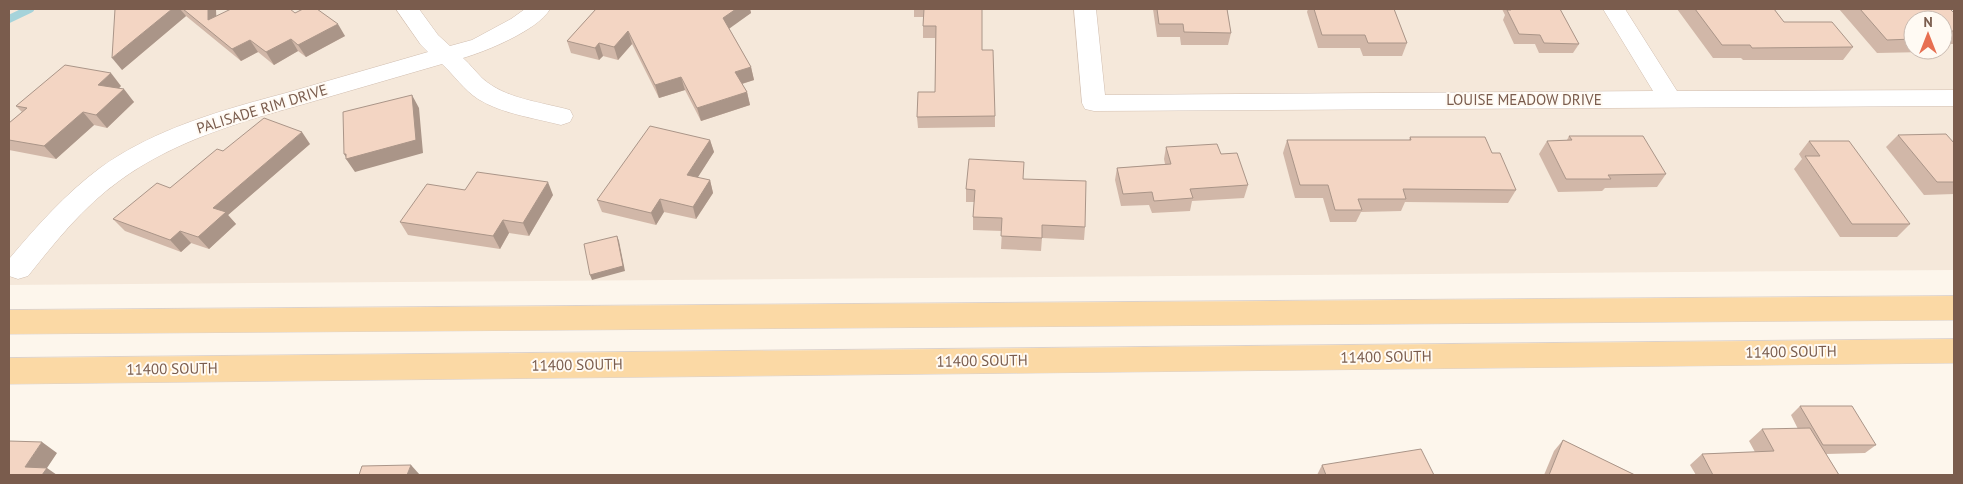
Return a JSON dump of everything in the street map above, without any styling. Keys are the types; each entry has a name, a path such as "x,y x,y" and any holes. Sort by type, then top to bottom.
{"main road":[{"path":"9,322 1954,308"},
{"name":"11400 SOUTH","path":"9,371 1954,351"}],"street":[{"path":"407,9 419,23 428,40 464,71 473,84 488,94 507,102 561,116"},
{"name":"PALISADE RIM DRIVE","path":"18,268 52,227 87,192 129,162 175,138 222,119 480,46 519,24 539,9"},
{"name":"LOUISE MEADOW DRIVE","path":"1085,9 1094,103 1954,98"},
{"path":"1614,9 1670,99"}],"shaded area":[{"path":"9,9 1954,9 1954,270 9,285"}],"building":[{"path":"115,9 172,9 112,58"},
{"path":"183,9 208,9 208,20 231,9 290,9 295,13 303,9 317,9 338,24 298,45 291,39 266,52 250,40 232,49"},
{"path":"596,9 736,9 723,18 751,67 735,72 747,92 697,108 681,77 655,85 628,31 614,47 599,43 595,48 567,41"},
{"path":"924,9 982,9 982,50 993,50 995,116 917,117 918,92 935,92 936,26 923,26"},
{"path":"1157,9 1227,9 1231,33 1184,32 1183,24 1159,24"},
{"path":"1314,9 1394,9 1407,43 1368,43 1365,35 1322,35"},
{"path":"1560,9 1579,44 1544,43 1540,35 1519,34 1507,10"},
{"path":"1695,9 1774,9 1784,22 1832,22 1853,47 1752,48 1750,45 1722,45"},
{"path":"1860,9 1951,10 1903,10 1903,39 1887,40"},
{"path":"1953,12 1954,13 1953,31"},
{"path":"65,65 111,73 98,85 124,89 96,115 83,112 44,146 9,140 9,123 27,108 16,106"},
{"path":"412,95 416,140 346,159 346,154 344,154 343,112"},
{"path":"264,118 302,132 213,208 226,212 198,237 180,231 170,240 113,219 157,183 170,188 217,149 223,151"},
{"path":"650,126 710,140 687,175 710,180 693,207 660,199 651,213 597,200"},
{"path":"1946,134 1954,143 1954,182 1937,182 1898,135"},
{"path":"1569,136 1643,136 1666,174 1608,175 1611,179 1566,179 1547,141 1572,140"},
{"path":"1410,137 1485,137 1492,153 1500,153 1516,190 1403,189 1406,199 1358,199 1362,210 1335,210 1328,185 1300,185 1287,140 1411,140"},
{"path":"1809,141 1849,141 1910,224 1852,224 1805,156 1820,156"},
{"path":"1217,144 1221,154 1237,153 1248,185 1190,189 1193,198 1154,201 1152,192 1123,194 1117,168 1171,164 1166,147"},
{"path":"969,159 1024,162 1023,179 1086,181 1085,227 1042,225 1042,238 1001,236 1002,218 973,217 975,190 966,189"},
{"path":"477,172 548,182 523,223 503,220 493,236 400,222 427,184 465,190"},
{"path":"617,236 623,266 590,275 584,244"},
{"path":"1800,406 1852,406 1876,445 1823,445"},
{"path":"1810,428 1839,475 1713,475 1702,454 1774,451 1762,429"},
{"path":"1563,440 1635,475 1549,475"},
{"path":"9,441 42,442 25,467 47,468 42,475 9,475"},
{"path":"1421,449 1434,475 1326,475 1322,465"},
{"path":"411,465 407,475 359,475 362,466"}],"waterway":[{"path":"9,19 30,9"}]}
